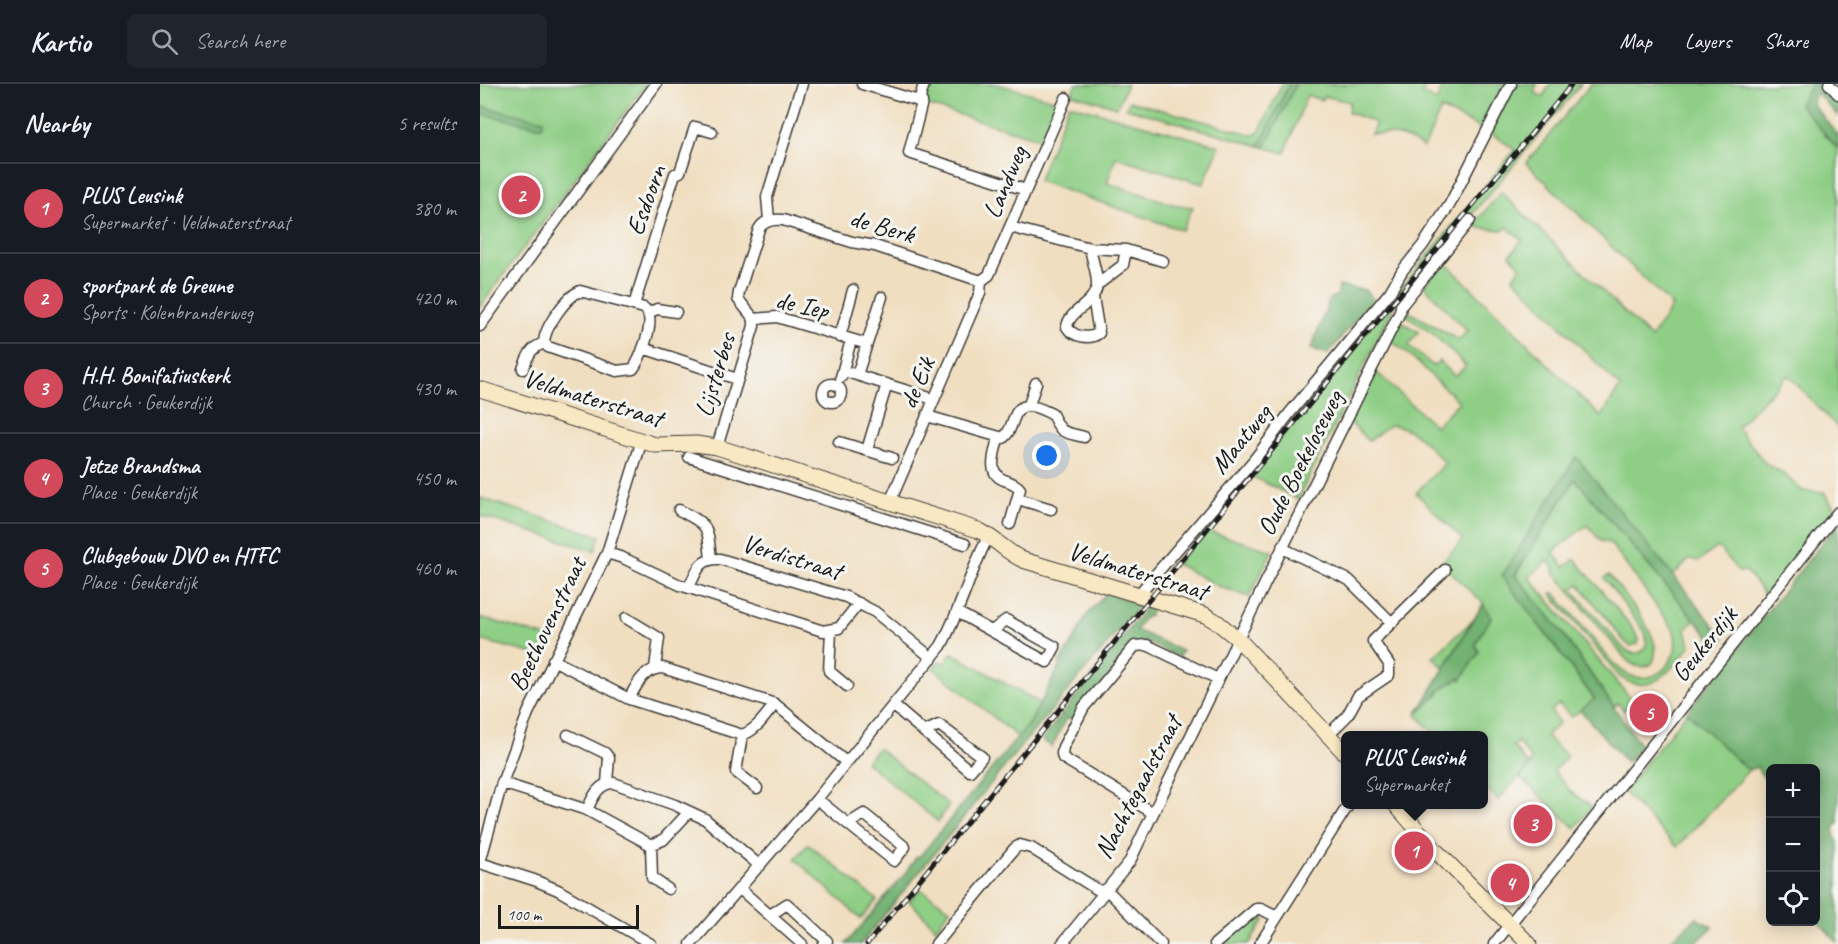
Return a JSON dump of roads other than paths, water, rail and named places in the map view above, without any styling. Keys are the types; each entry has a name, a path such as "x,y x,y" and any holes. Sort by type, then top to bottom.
{"street":[{"path":"480,326 656,84"},
{"path":"769,220 767,197 802,84"},
{"path":"862,84 922,102 909,153 1026,190"},
{"path":"919,101 924,84"},
{"path":"1401,306 1390,292 1402,271 1423,245 1450,204 1511,84"},
{"path":"1828,84 1838,94"},
{"name":"Landweg","path":"981,281 989,275 1066,98"},
{"name":"Esdoorn","path":"634,305 675,174 680,172 695,127 711,132"},
{"name":"de Berk","path":"769,220 783,220 852,242 875,246 981,281"},
{"name":"Lijsterbes","path":"717,447 754,326 754,319 738,299 739,292 759,229 769,220"},
{"name":"Oude Boekeloseweg","path":"1239,640 1401,306 1470,220"},
{"path":"1010,227 1090,249 1126,250 1162,261"},
{"path":"1090,249 1097,285 1093,297"},
{"path":"1097,285 1124,265 1126,250"},
{"name":"de Eik","path":"890,502 980,293 981,281"},
{"name":"de Iep","path":"837,385 844,371 845,338 853,290"},
{"path":"580,291 644,308 650,319 644,348 633,369 617,372 548,347 544,343 546,331 575,293 580,291"},
{"name":"Maatweg","path":"1138,595 1254,460 1390,292"},
{"path":"857,375 882,297"},
{"path":"648,313 657,309 676,312"},
{"name":"de Iep","path":"754,319 777,317 867,344"},
{"path":"523,369 529,353 535,346 544,343"},
{"path":"644,348 737,379"},
{"path":"844,371 933,399"},
{"path":"1029,405 1036,383"},
{"path":"867,450 887,384"},
{"name":"Veldmaterstraat","path":"480,389 666,446 696,444 717,447 988,535 1023,560 1205,615 1239,640 1341,749"},
{"path":"927,416 1003,438 1009,434 1016,412 1029,405 1052,414 1057,428 1084,437"},
{"path":"998,438 993,465 994,473 997,477 1017,485 1020,489 1010,524"},
{"name":"Beethovenstraat","path":"480,863 502,783 528,713 607,553 642,440"},
{"path":"839,442 892,458"},
{"path":"689,457 965,544"},
{"path":"791,488 796,472"},
{"path":"1018,499 1051,509"},
{"path":"906,525 911,509"},
{"name":"Verdistraat","path":"679,510 703,522 708,530 711,558"},
{"name":"Geukerdijk","path":"1494,944 1838,512"},
{"path":"691,944 817,799 932,658 951,629 988,535"},
{"path":"1282,548 1349,580 1392,623"},
{"path":"607,553 688,587 823,631 831,631 829,671 847,686"},
{"name":"Verdistraat","path":"688,587 704,561 711,558 720,559 859,603 875,612 932,658"},
{"path":"1328,735 1347,716 1358,696 1389,675 1389,664 1373,641 1445,570"},
{"name":"Verdistraat","path":"831,631 839,628 859,603"},
{"path":"957,612 1047,662 1056,647 1006,620 992,631"},
{"path":"626,618 659,638 655,668"},
{"name":"Nachtegaalstraat","path":"1062,944 1130,861 1239,640"},
{"path":"1153,813 1063,758 1063,747 1084,707 1135,646 1147,645 1218,679"},
{"path":"553,660 629,699 742,735 758,725 775,704"},
{"path":"629,699 646,672 655,668 663,668 775,704 846,762"},
{"path":"894,706 924,732 970,771 982,757 939,725 924,732"},
{"path":"568,735 604,753 609,758 607,783"},
{"path":"742,735 736,772 757,788"},
{"path":"502,783 587,810 651,845"},
{"path":"587,810 595,794 607,783 614,783 675,805 705,819 760,866"},
{"path":"817,799 848,824 894,861 905,847 864,814 848,824"},
{"path":"1260,944 1346,809"},
{"path":"1400,809 1420,834 1529,944"},
{"path":"651,845 663,840 689,812"},
{"path":"651,845 652,879 668,890"},
{"path":"936,944 1020,845 1031,848 1105,891 1161,944"},
{"path":"480,863 558,890 651,944"},
{"path":"740,889 802,944"},
{"path":"770,915 787,904 827,941 824,944"},
{"path":"1215,944 1256,909 1277,917"}],"railway":[{"path":"867,944 1572,84"}],"place":[{"name":"sportpark de Greune","path":"521,195"},
{"name":"Clubgebouw DVO en HTFC","path":"1649,713"},
{"name":"H.H. Bonifatiuskerk","path":"1533,824"},
{"name":"PLUS Leusink","path":"1414,851"},
{"name":"Jetze Brandsma","path":"1510,883"}]}
